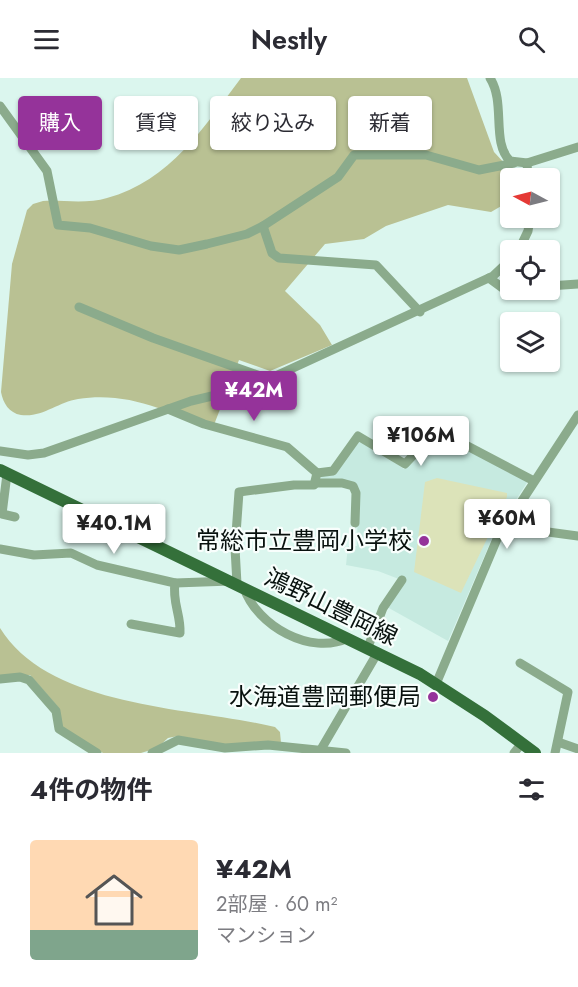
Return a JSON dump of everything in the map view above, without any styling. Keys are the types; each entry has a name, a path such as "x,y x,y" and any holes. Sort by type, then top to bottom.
{"main road":[{"name":"鴻野山豊岡線","path":"4,472 373,650 436,684 518,748 535,753"}],"street":[{"path":"490,78 498,90 504,156 514,163"},
{"path":"0,106 47,171 58,225 90,228 152,246 178,250 247,234 263,226 333,180 354,155 426,155 479,170 514,163 527,163 578,147"},
{"path":"527,163 527,168"},
{"path":"263,226 272,253 279,258 376,265 420,312"},
{"path":"0,451 28,455 44,453 191,401 238,392 420,312 489,278 500,269"},
{"path":"489,278 500,286"},
{"path":"560,285 578,284"},
{"path":"79,307 153,338 269,379"},
{"path":"168,409 204,424 287,447 317,473 333,471 358,436 405,464 438,430 534,481"},
{"path":"436,684 497,539 578,416"},
{"path":"4,472 2,514 15,517"},
{"path":"315,483 317,473"},
{"path":"348,638 338,643 323,644 277,629 257,609 238,584 235,548 239,492 315,483 342,483 353,486 356,493 355,523"},
{"path":"513,513 548,532 577,533"},
{"path":"0,549 34,555 71,553 97,565 175,583 238,584"},
{"path":"320,751 373,650 383,608 402,580"},
{"path":"131,624 180,633 180,614 174,600 175,583"},
{"path":"520,663 568,692 555,753"},
{"path":"0,679 20,677 29,680 56,711 59,729 98,753"},
{"path":"152,753 178,740 225,748 268,745 346,753"},
{"path":"558,742 578,749"}],"shaded area":[{"name":"常総市立豊岡小学校","path":"438,433 528,481 493,536 448,641 387,607 404,581 378,571 346,565 348,546 357,546 358,493 356,488 317,481 358,442 363,441 404,469"},
{"path":"437,478 507,493 461,593 414,572 425,482"}],"green space":[{"path":"241,78 467,78 494,152 509,168 500,168 500,207 491,212 448,205 386,226 364,239 325,244 285,291 320,325 332,345 270,371 239,360 212,430 147,404 114,398 78,399 29,415 21,415 10,410 1,392 12,264 27,210 33,204 43,201 100,200 129,190 149,179 184,150 198,150 198,134 210,119 210,150 336,150 336,96 227,96"},
{"path":"0,628 23,655 53,675 87,690 165,708 275,727 280,732 281,743 228,745 178,736 168,738 157,748 141,753 103,753 61,727 58,707 30,675 0,676"}],"place":[{"name":"常総市立豊岡小学校","path":"424,541"},
{"name":"水海道豊岡郵便局","path":"433,697"}]}
